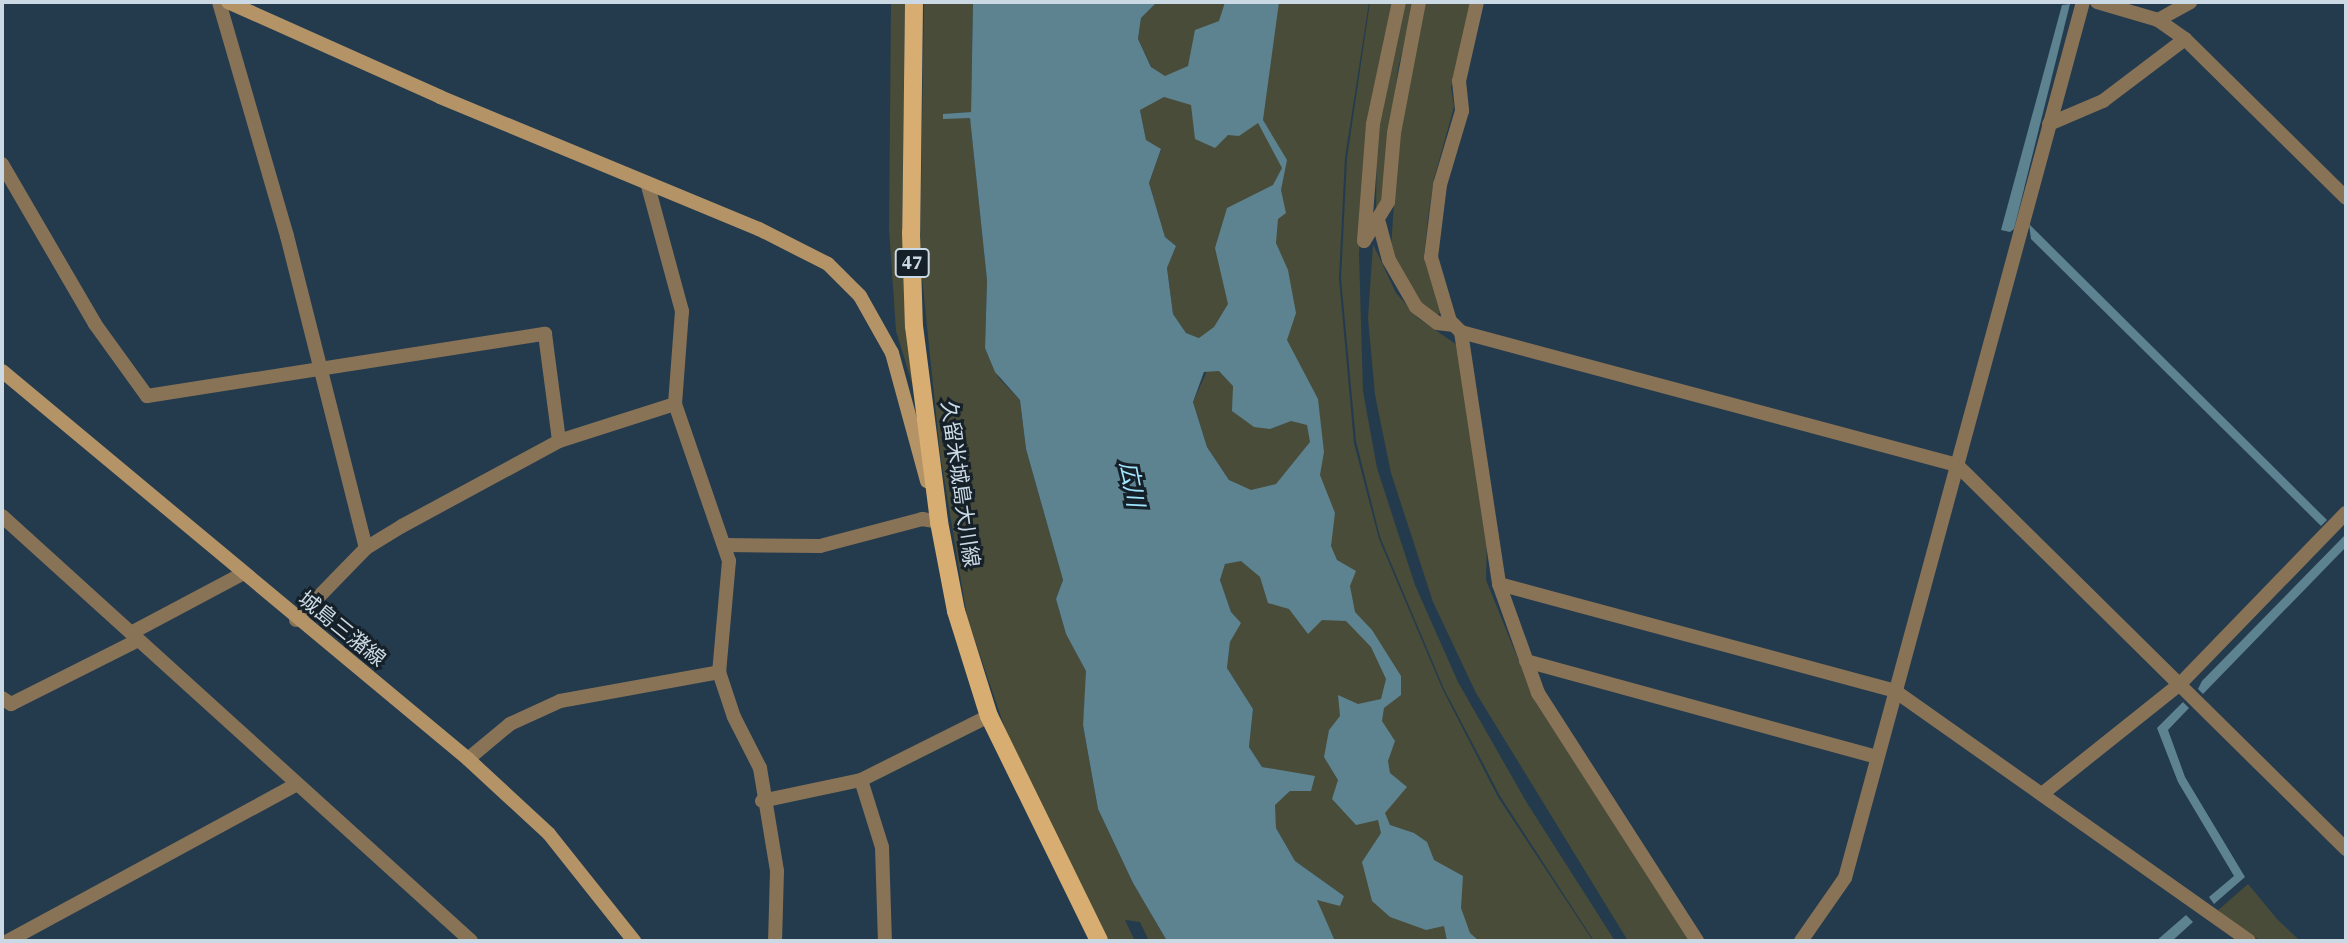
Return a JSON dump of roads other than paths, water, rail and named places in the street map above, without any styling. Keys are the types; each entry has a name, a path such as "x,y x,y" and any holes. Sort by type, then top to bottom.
{"main road":[{"name":"久留米城島大川線","path":"914,2 911,233 914,326 939,522 956,611 989,716 1099,941"}],"street":[{"path":"219,2 321,370 366,548"},
{"path":"229,2 648,186 759,229 828,264 860,296 892,353 939,522 922,519 820,546 724,545"},
{"path":"1399,2 1373,124 1364,241 1379,223 1388,202 1394,133 1419,2"},
{"path":"1477,2 1459,80 1462,111 1440,185 1431,257 1458,328 1499,584 1538,693 1698,941"},
{"path":"1801,941 1844,878 2083,2"},
{"path":"2097,2 2158,20 2185,39 2346,198"},
{"path":"2158,20 2190,2"},
{"path":"2049,124 2104,101 2185,39"},
{"path":"2,164 95,324 147,396 545,334 559,441"},
{"path":"648,186 682,311 675,404 724,545 729,586 719,671 734,717 760,768 762,801 777,871 775,941"},
{"path":"1379,223 1389,260 1416,307 1437,323 1957,465 2346,849"},
{"name":"城島三潴線","path":"2,371 296,620 468,759 549,834 634,941"},
{"path":"296,620 366,548 559,441 675,404"},
{"path":"2042,794 2180,684 2346,513"},
{"path":"2,516 471,941"},
{"path":"2,698 10,704 243,574"},
{"path":"1499,584 1895,691 2249,941"},
{"path":"1525,660 1877,757"},
{"path":"468,759 510,724 560,701 719,671"},
{"path":"762,801 861,780 989,716"},
{"path":"861,780 882,847 887,903 885,941"},
{"path":"8,941 297,784"}],"water":[{"name":"広川","path":"973,2 1157,2 1141,18 1138,39 1151,67 1165,76 1188,66 1195,30 1219,21 1225,2 1279,2 1263,120 1287,160 1281,190 1286,213 1278,219 1276,243 1288,270 1296,313 1287,340 1318,399 1324,452 1320,475 1335,513 1331,546 1337,560 1356,571 1350,586 1355,612 1372,630 1401,676 1401,695 1384,708 1382,721 1395,741 1388,761 1390,773 1407,787 1385,813 1390,825 1414,833 1427,842 1434,860 1463,876 1461,908 1470,933 1479,941 1447,941 1444,926 1426,930 1390,917 1372,901 1362,862 1381,833 1378,820 1356,825 1332,799 1338,780 1324,757 1329,730 1340,716 1338,695 1358,704 1381,699 1386,679 1371,647 1346,621 1322,620 1308,634 1289,609 1268,603 1260,577 1241,561 1225,564 1220,580 1231,612 1241,623 1230,642 1227,668 1253,709 1249,747 1262,767 1315,776 1311,791 1290,791 1275,805 1276,828 1295,861 1344,896 1340,906 1317,900 1335,941 1167,941 1133,883 1098,809 1083,725 1086,671 1066,634 1056,599 1063,580 1026,449 1020,400 995,372 985,348 987,280 970,118 943,119 943,114 971,112","holes":["1164,97 1191,105 1195,139 1215,148 1228,135 1239,136 1258,123 1282,168 1273,185 1227,208 1215,248 1228,304 1214,327 1199,338 1186,333 1173,314 1167,268 1176,246 1165,237 1149,183 1161,149 1146,140 1140,110","1219,371 1233,386 1232,411 1254,427 1270,429 1291,421 1307,425 1310,442 1276,484 1251,490 1229,480 1207,447 1193,402 1204,372"]},
{"path":"2070,4 2014,229 2010,232 2001,230 2062,5"},
{"path":"2029,224 2327,520 2321,526 2031,239"},
{"path":"2346,534 2346,547 2203,694 2198,689 2202,681"},
{"path":"2183,702 2189,708 2168,730 2185,777 2245,877 2214,904 2209,897 2234,876 2178,782 2157,728"},
{"path":"2186,915 2193,922 2172,941 2156,941"}]}
